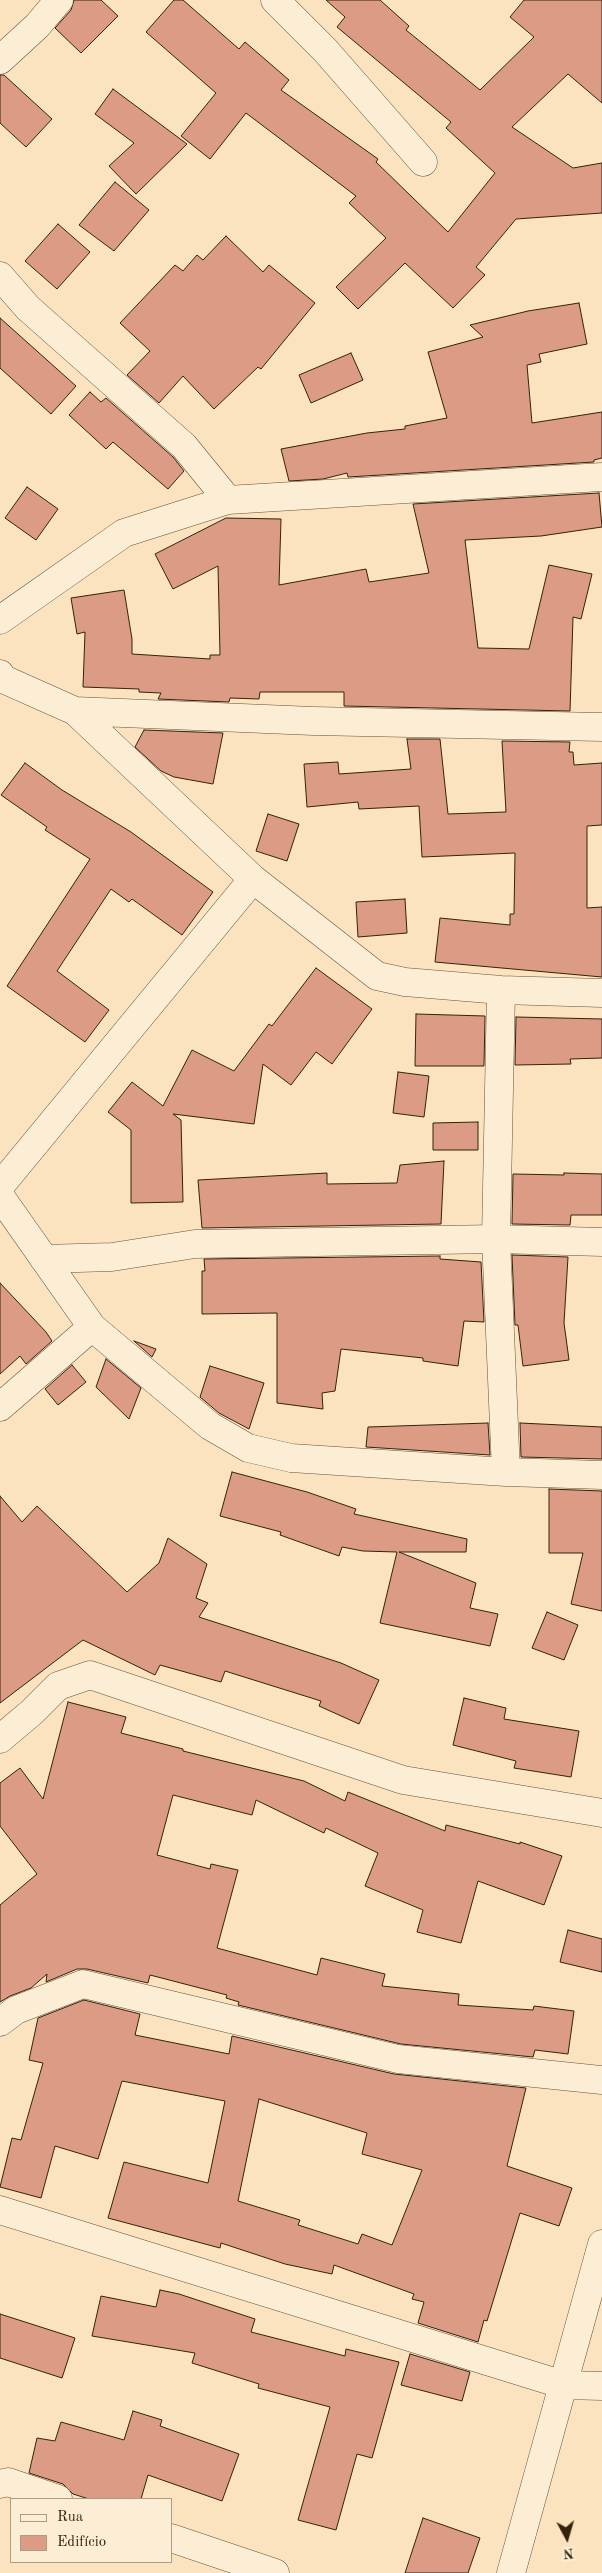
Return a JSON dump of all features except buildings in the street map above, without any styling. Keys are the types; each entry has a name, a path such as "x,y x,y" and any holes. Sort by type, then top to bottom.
{"street":[{"path":"0,60 37,26 59,0"},
{"path":"275,0 325,50 423,162"},
{"path":"0,276 28,308 184,446 228,500"},
{"path":"0,620 124,533 228,500 602,477"},
{"path":"0,674 1,678 75,711 254,879 377,976 405,982 501,990 602,993"},
{"path":"75,711 313,721 602,727"},
{"path":"0,1186 254,879"},
{"path":"501,990 496,1239 506,1472"},
{"path":"0,1196 92,1327 210,1426 248,1448 291,1458 506,1472 602,1474"},
{"path":"44,1259 112,1257 195,1244 496,1239 602,1242"},
{"path":"0,1406 92,1327"},
{"path":"0,1739 32,1712 58,1686 90,1675 403,1780 602,1813"},
{"path":"0,2022 16,2010 83,1984 398,2059 602,2080"},
{"path":"0,2210 564,2385 602,2386"},
{"path":"511,2573 602,2244"},
{"path":"0,2484 8,2482 55,2498"},
{"path":"172,2538 275,2573"}]}
